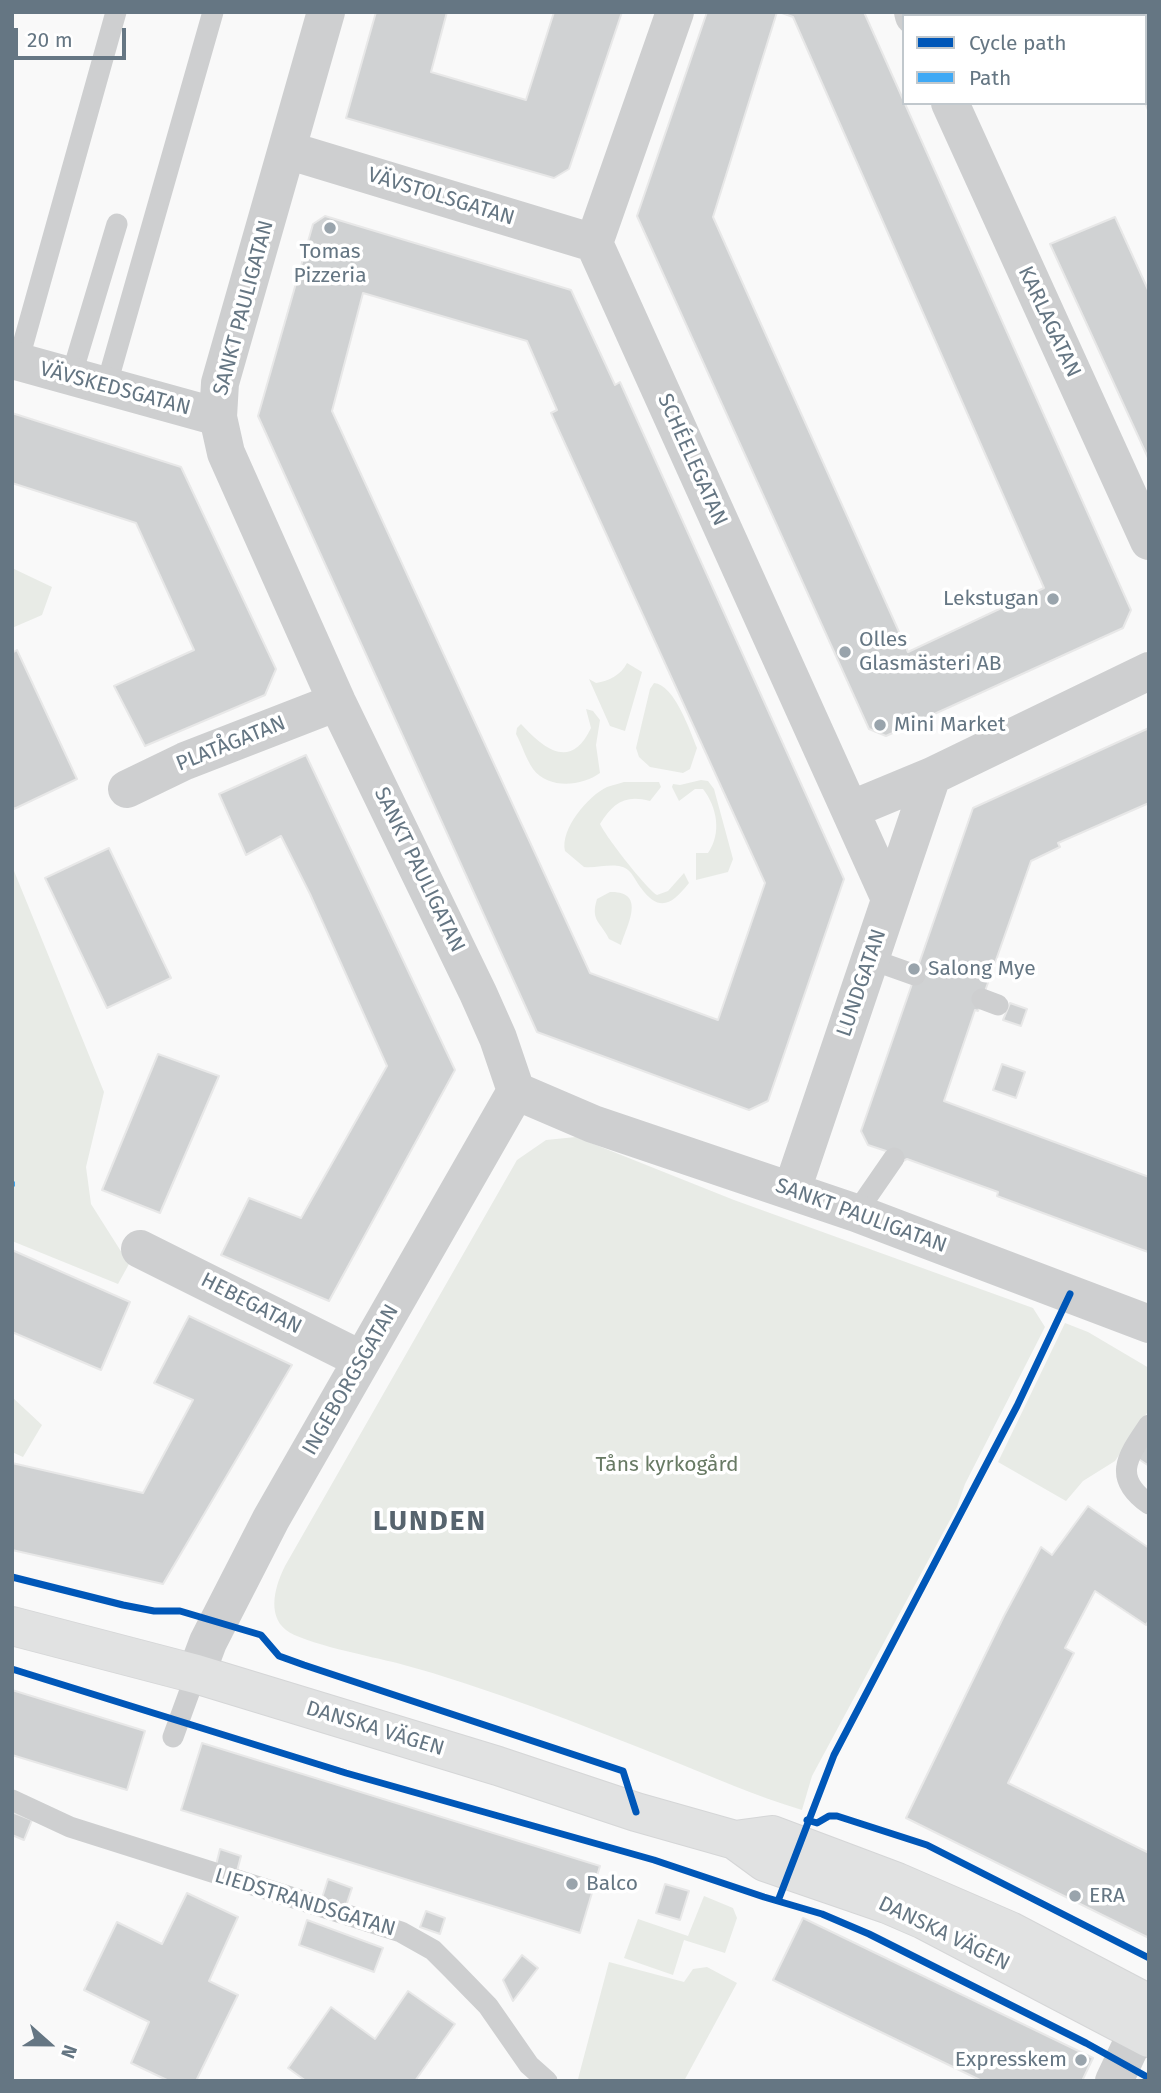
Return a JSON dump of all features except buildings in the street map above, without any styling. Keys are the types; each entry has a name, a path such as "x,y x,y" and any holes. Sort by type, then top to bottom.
{"street":[{"name":"SANKT PAULIGATAN","path":"326,12 220,383 218,417 226,453 337,702 478,993 498,1038 516,1091 593,1124 856,1213 1149,1324"},
{"path":"594,243 675,12"},
{"name":"KARLAGATAN","path":"951,105 1149,541"},
{"name":"VÄVSTOLSGATAN","path":"287,150 594,243"},
{"name":"SCHÉELEGATAN","path":"594,243 890,899"},
{"name":"VÄVSKEDSGATAN","path":"15,361 218,417"},
{"path":"850,810 932,776 1149,671"},
{"name":"PLATÅGATAN","path":"127,789 185,761 337,702"},
{"name":"LUNDGATAN","path":"792,1191 932,776"},
{"name":"INGEBORGSGATAN","path":"196,1674 213,1632 271,1519 516,1091"},
{"name":"HEBEGATAN","path":"140,1249 362,1360"},
{"name":"DANSKA VÄGEN","path":"12,1626 196,1674 498,1766 636,1812 735,1840 765,1862 887,1904 1146,2020"},
{"path":"1114,2081 1146,2020"}],"lane":[{"path":"15,361 116,12"},
{"path":"89,382 213,12"},
{"path":"89,382 117,224"},
{"path":"870,959 915,975"},
{"path":"856,1213 894,1158"},
{"path":"1149,1425 1129,1454 1126,1476 1134,1493 1149,1504"},
{"path":"173,1737 196,1674"},
{"name":"LIEDSTRANDSGATAN","path":"12,1800 93,1835 401,1932 433,1950 442,1959 488,2007 529,2065 547,2081"}],"green space":[{"path":"12,568 52,587 42,615 12,628"},
{"path":"627,663 642,672 625,731 610,726 589,679 596,683 610,679"},
{"path":"654,683 661,685 675,700 697,748 690,769 683,773 650,767 639,757 636,748 650,689"},
{"path":"586,709 593,711 600,720 596,745 600,773 584,781 566,784 540,776 528,761 516,734 517,728 521,724 548,748 566,752 575,749 591,728"},
{"path":"708,781 714,789 733,859 728,872 696,880 696,853 708,853 715,837 716,820 712,804 703,789 695,789 679,801 672,787 673,784"},
{"path":"624,782 659,782 661,787 650,801 633,799 621,802 600,824 627,862 657,895 668,891 684,873 689,883 666,903 654,901 648,896 623,867 584,867 565,851 571,823 584,805 600,791"},
{"path":"12,866 104,1092 86,1167 91,1204 129,1264 118,1284 12,1241"},
{"path":"610,892 621,893 628,897 631,903 632,911 621,945 609,939 596,917 597,899"},
{"name":"Tåns kyrkogård","path":"576,1137 734,1200 1033,1308 1045,1327 965,1484 957,1507 812,1776 802,1810 500,1695 397,1663 307,1640 286,1630 276,1616 276,1590 285,1566 517,1160 546,1140"},
{"path":"1065,1323 1088,1332 1149,1368 1149,1410 1115,1461 1083,1481 1066,1501 998,1462"},
{"path":"12,1397 42,1425 23,1457 12,1452"},
{"path":"704,1896 733,1908 737,1918 725,1953 684,1940 673,1975 624,1958 638,1919 688,1936"},
{"path":"609,1962 684,1982 693,1969 707,1967 737,1983 684,2081 578,2079"}],"cycle path":[{"path":"778,1901 834,1755 1017,1406 1070,1294"},
{"path":"12,1577 123,1605 154,1611 180,1611 261,1635 279,1656 623,1771 636,1812"},
{"path":"12,1669 346,1773 654,1860 822,1914 869,1934 1086,2043 1149,2078"},
{"path":"807,1820 817,1823 829,1816 837,1816 927,1845 1149,1958"}],"place":[{"name":"Tomas Pizzeria","path":"330,228"},
{"name":"Lekstugan","path":"1053,599"},
{"name":"Olles Glasmästeri AB","path":"845,652"},
{"name":"Mini Market","path":"880,725"},
{"name":"Salong Mye","path":"914,969"},
{"name":"Balco","path":"572,1884"},
{"name":"ERA","path":"1075,1896"},
{"name":"Expresskem","path":"1081,2060"}],"district":[{"name":"LUNDEN","path":"430,1522"}]}
